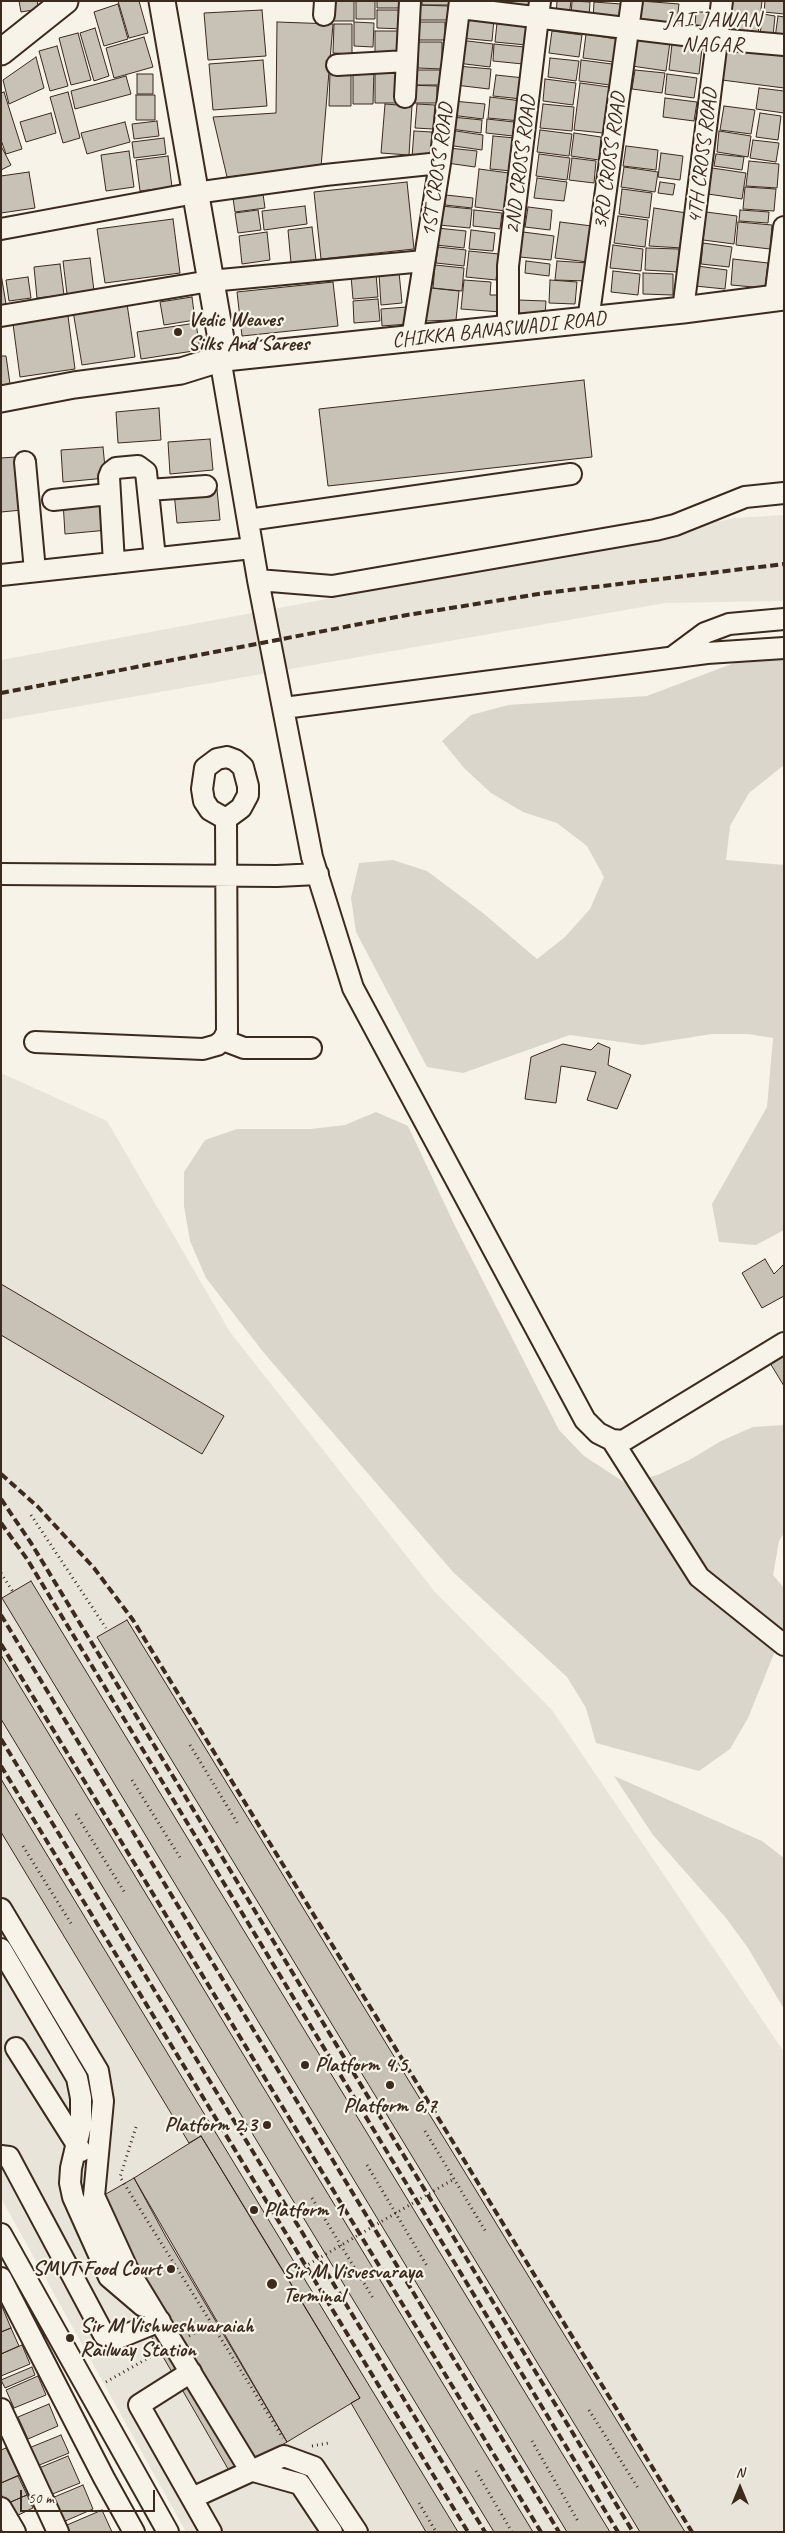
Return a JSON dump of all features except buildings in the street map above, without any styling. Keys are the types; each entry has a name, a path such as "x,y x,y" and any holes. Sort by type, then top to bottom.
{"main road":[{"path":"1,52 65,1"},
{"path":"162,1 221,340 218,358"},
{"name":"CHIKKA BANASWADI ROAD","path":"1,398 74,385 181,372 204,365 218,358 588,321 779,298"}],"street":[{"path":"405,97 410,1"},
{"name":"3RD CROSS ROAD","path":"588,321 632,1"},
{"name":"4TH CROSS ROAD","path":"683,310 722,1"},
{"path":"460,5 540,9 629,29 717,40 784,45"},
{"name":"1ST CROSS ROAD","path":"412,338 440,163 460,5"},
{"name":"2ND CROSS ROAD","path":"508,329 508,266 540,9"},
{"path":"337,65 407,61"},
{"path":"1,229 195,193 325,174 440,163"},
{"path":"779,298 784,227"},
{"path":"1,316 210,281 424,261"},
{"path":"218,358 258,580 318,874 353,988 585,1420 598,1433 612,1440 623,1441 784,1343"},
{"path":"25,462 35,572"},
{"path":"114,563 109,478 111,472 116,468 143,468 146,472 155,558"},
{"path":"248,520 571,474"},
{"path":"148,490 206,486"},
{"path":"258,580 332,586 655,530 675,525 745,497 784,493"},
{"path":"52,500 109,494"},
{"path":"1,575 252,548"},
{"path":"672,657 704,633 729,624 784,619"},
{"path":"284,708 672,657 784,648"},
{"path":"35,1042 203,1049 217,1045 223,1040 227,1032 228,876 226,819"},
{"path":"1,874 228,876 318,874"},
{"path":"223,1040 244,1048 312,1048"},
{"path":"612,1440 699,1577 784,1645"},
{"path":"1,1909 93,2060 102,2086 103,2101 94,2196 126,2268 250,2470 300,2484 332,2532"},
{"path":"1,1949 74,2069 80,2087 81,2126 71,2175 73,2197 109,2277 160,2321"},
{"path":"48,2027 66,2015"},
{"path":"16,2048 76,2147 96,2167"},
{"path":"1,2156 8,2157 104,2335 116,2339 160,2321"},
{"path":"1,2234 168,2532"},
{"path":"1,2278 99,2470 134,2532"},
{"path":"191,2372 139,2405 211,2532"},
{"path":"1,2409 58,2532"},
{"path":"192,2498 284,2456 314,2467 357,2532"},
{"path":"1,2508 15,2532"}],"path":[{"path":"31,1515 106,1628"},
{"path":"1,1573 14,1592"},
{"path":"190,1745 238,1824"},
{"path":"132,1780 181,1859"},
{"path":"76,1814 125,1893"},
{"path":"23,1846 72,1926"},
{"path":"136,2127 120,2177 286,2443"},
{"path":"425,2131 486,2232"},
{"path":"367,2165 427,2266"},
{"path":"287,2277 454,2179"},
{"path":"312,2198 372,2298"},
{"path":"102,2384 156,2354"},
{"path":"589,2410 638,2488"},
{"path":"532,2441 579,2523"},
{"path":"310,2447 329,2443"},
{"path":"476,2471 512,2532"},
{"path":"419,2503 436,2532"}],"shaded area":[{"path":"784,515 784,601 665,603 1,720 1,660 572,553 734,518"},
{"path":"742,660 784,660 784,765 749,793 730,826 726,860 784,865 784,1230 756,1245 719,1242 712,1204 767,1107 773,1038 748,1034 712,1034 642,1045 570,1035 463,1073 427,1067 356,932 351,898 359,863 393,860 427,871 483,913 537,959 565,937 590,909 604,877 587,846 557,823 523,812 491,793 464,768 442,741 471,715 508,705 647,696"},
{"path":"1,1073 107,1121 230,1332 435,1592 552,1710 784,2052 784,2532 186,2532 1,2198"},
{"path":"376,1112 408,1126 455,1226 559,1430 584,1456 627,1484 660,1474 691,1459 721,1441 753,1427 784,1425 784,1533 779,1541 773,1575 784,1588 784,1629 748,1718 730,1749 699,1771 596,1743 586,1708 567,1677 453,1572 264,1353 206,1278 190,1241 184,1206 184,1172 205,1140 237,1129 311,1129 345,1125"},
{"path":"614,1776 762,1841 784,1858 784,2009 748,1948 726,1918 653,1835"}],"railway":[{"path":"1,693 407,615 545,593 784,564"},
{"path":"1,1474 38,1507 94,1568 133,1620 692,2532"},
{"path":"1,1499 31,1543 633,2532"},
{"path":"1,1523 27,1559 618,2532"},
{"path":"1,1615 559,2532"},
{"path":"1,1644 541,2532"},
{"path":"1,1739 485,2532"},
{"path":"1,1766 468,2532"}],"place":[{"name":"Vedic Weaves Silks And Sarees","path":"178,332"},
{"name":"Platform 4,5","path":"305,2065"},
{"name":"Platform 6,7","path":"390,2085"},
{"name":"Platform 2,3","path":"267,2125"},
{"name":"Platform 1","path":"254,2210"},
{"name":"SMVT Food Court","path":"171,2269"},
{"name":"Sir M Visvesvaraya Terminal","path":"272,2284"},
{"name":"Sir M Vishweshwaraiah Railway Station","path":"70,2338"}],"district":[{"name":"JAI JAWAN NAGAR","path":"713,32"}]}
